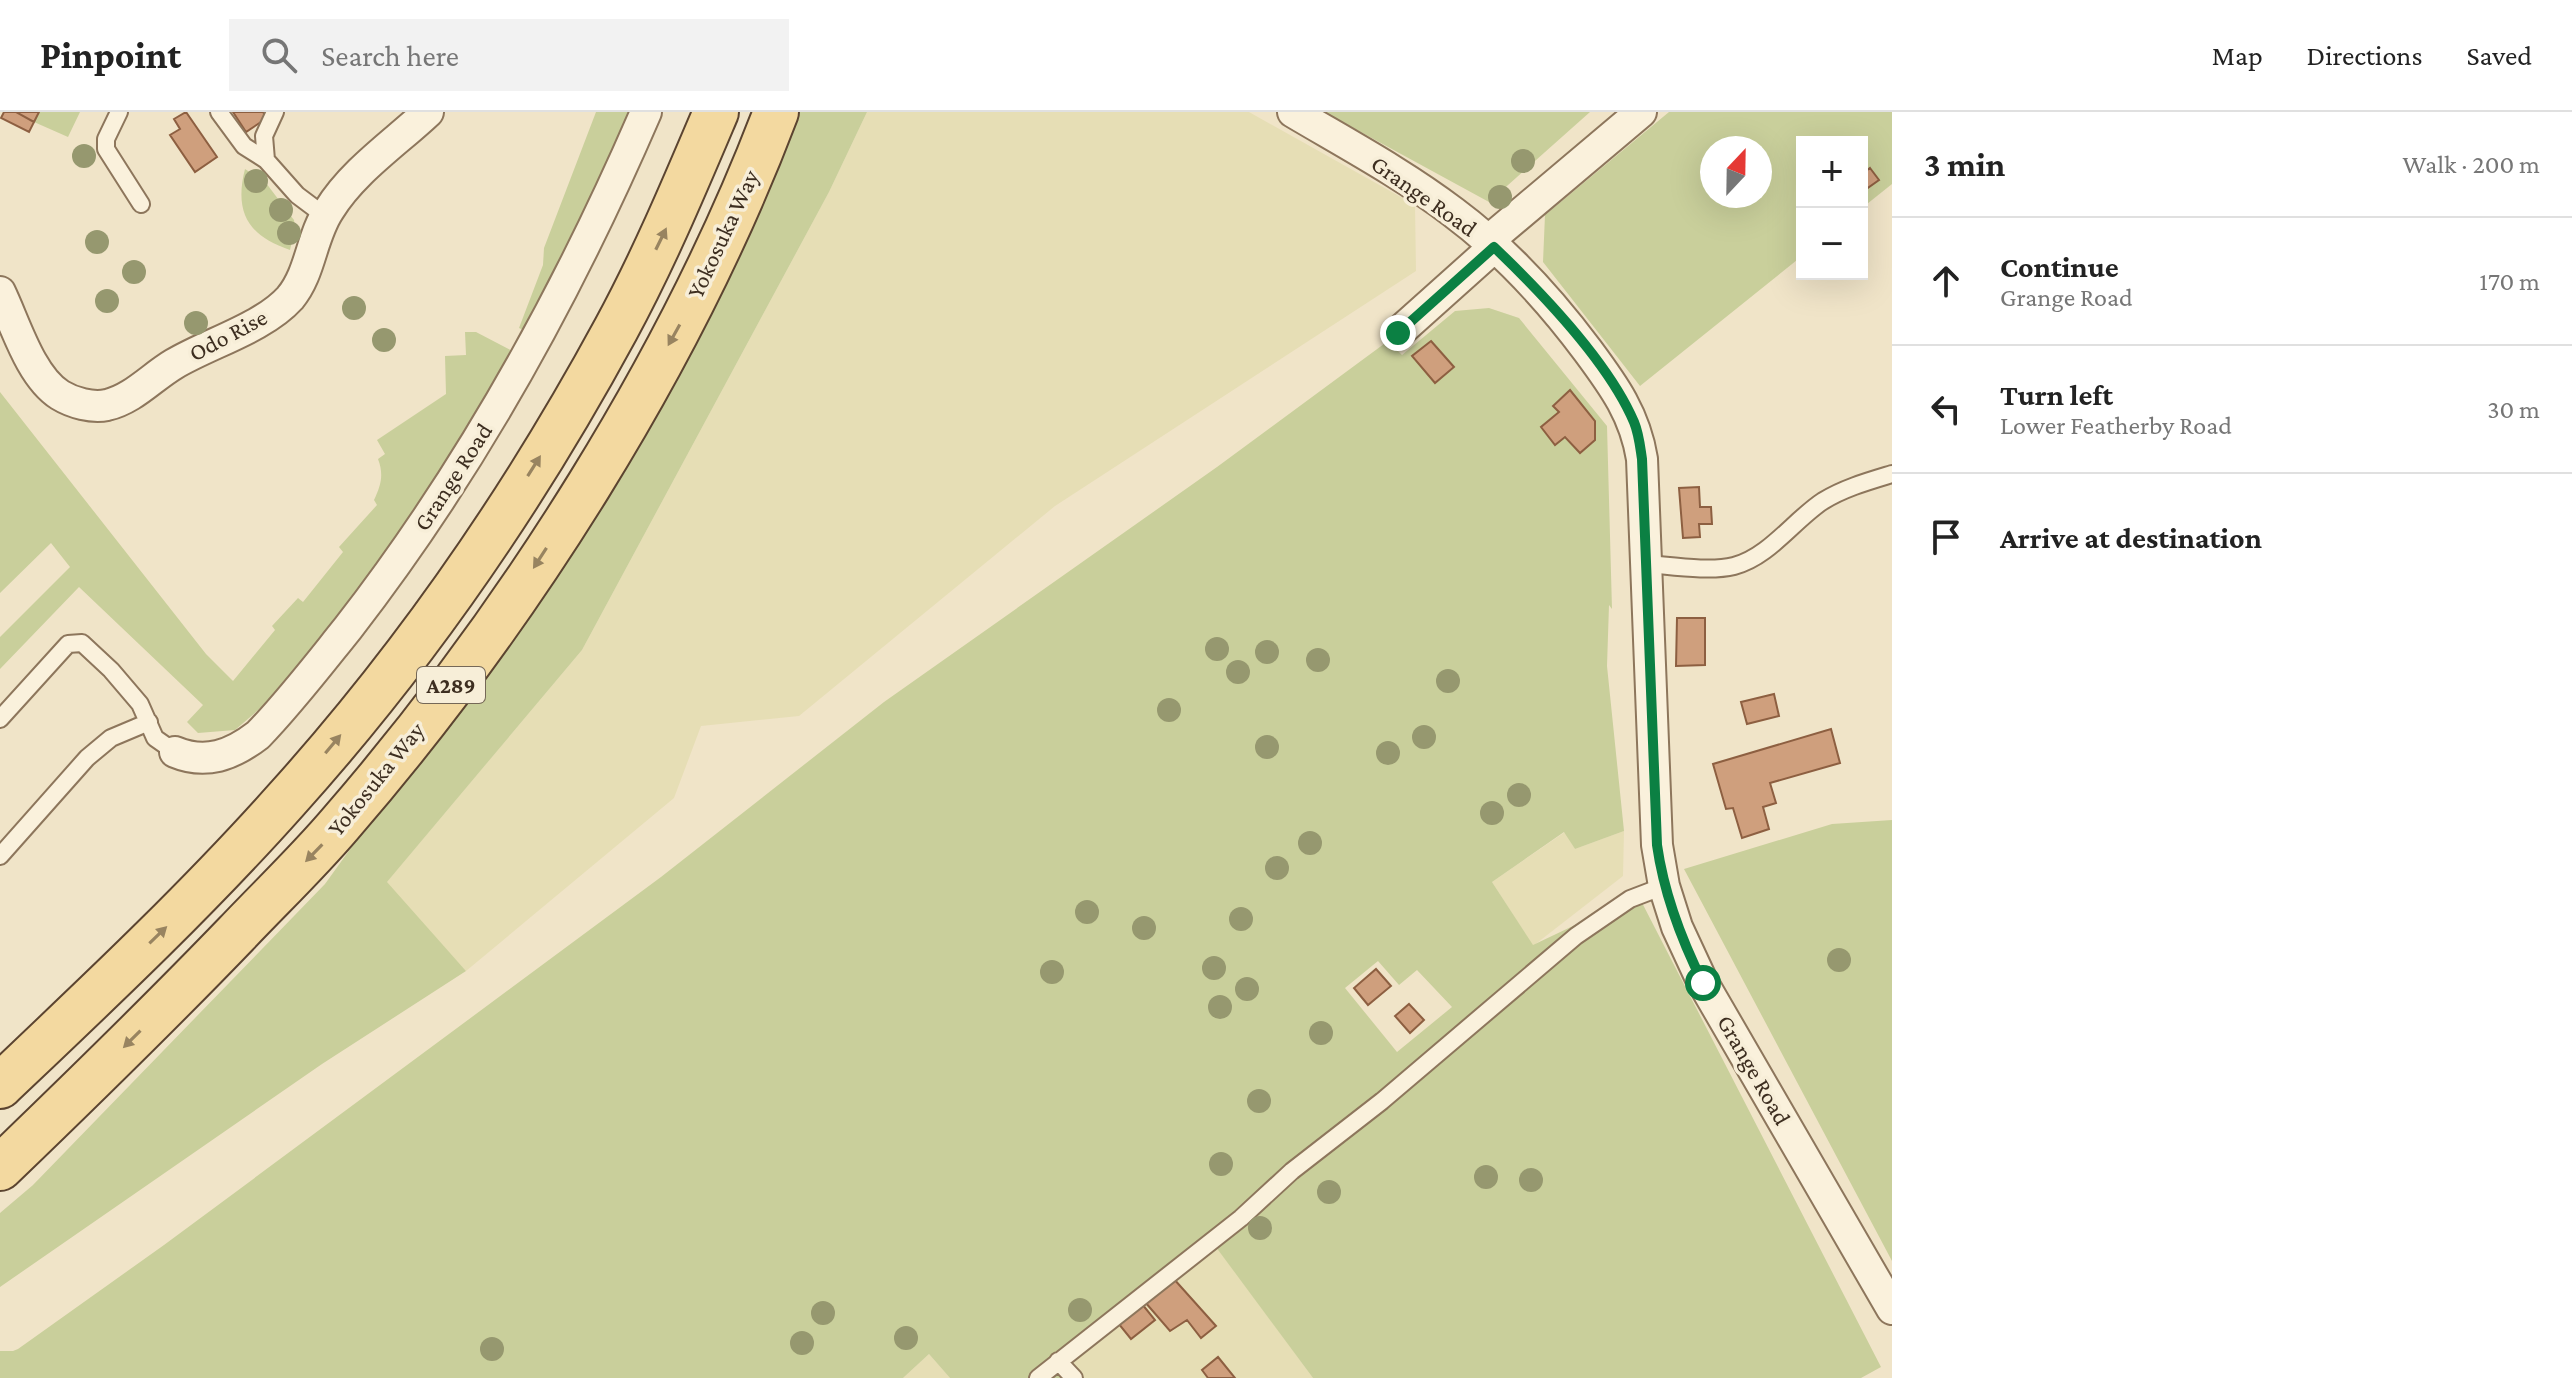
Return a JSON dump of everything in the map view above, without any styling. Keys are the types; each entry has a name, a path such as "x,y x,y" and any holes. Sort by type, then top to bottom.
{"main road":[{"name":"A289","path":"0,1086 178,916 287,800 370,700 474,565 616,329 678,204 716,112"},
{"name":"Yokosuka Way","path":"0,1168 146,1025 326,840 411,738 495,627 599,468 679,327 756,165 776,112"}],"street":[{"name":"Odo Rise","path":"0,292 26,348 47,384 60,396 72,401 104,405 133,393 174,364 253,323 286,301 302,279 325,216 348,184 428,112"},
{"name":"Grange Road","path":"175,752 197,759 216,757 244,746 258,735 380,587 450,485 500,404 580,253 646,112"},
{"name":"Grange Road","path":"1293,112 1438,201 1491,244 1575,334 1628,410 1638,435 1642,459 1655,818 1664,886 1677,927 1703,983 1892,1309"},
{"path":"1398,333 1491,244 1641,112"}],"lane":[{"path":"119,112 105,146 141,204"},
{"path":"219,112 244,146 266,160 297,195 325,216"},
{"path":"266,160 264,136 275,112"},
{"path":"1647,564 1733,566 1754,557 1823,501 1861,483 1892,474"},
{"path":"0,719 68,644 82,643 111,670 140,704 155,738 175,752"},
{"path":"0,856 87,758 111,738 149,722"},
{"path":"1038,1378 1241,1218 1292,1171 1382,1101 1576,936 1630,899 1664,886"},
{"path":"1058,1361 1074,1378"}],"shaded area":[{"path":"867,112 1249,112 1415,205 1416,271 1055,506 799,716 701,726 674,798 466,971 386,883 582,650 829,192"},
{"path":"1624,831 1623,876 1533,946 1492,882 1565,832 1575,849"},
{"path":"1210,1238 1313,1378 1083,1378 1067,1361"},
{"path":"929,1354 950,1378 903,1378"}],"green space":[{"path":"39,112 80,112 68,137 34,122"},
{"path":"596,112 640,112 532,334 519,328 543,265 544,248"},
{"path":"793,112 867,112 829,192 582,650 387,882 466,971 322,1064 0,1287 0,1213 33,1185 325,884 523,609"},
{"path":"1324,112 1590,112 1489,202"},
{"path":"1669,112 1892,112 1892,184 1868,203 1868,136 1796,136 1796,261 1640,386 1543,262 1545,215"},
{"path":"245,169 266,183 294,220 290,250 254,230 248,220 241,198"},
{"path":"1489,308 1519,318 1607,426 1612,609 1609,605 1607,666 1624,831 1575,849 1564,832 1492,882 1533,945 1638,895 1881,1367 1861,1378 1313,1378 1210,1239 1067,1361 1083,1378 950,1378 929,1354 903,1378 0,1378 0,1351 18,1349 164,1245 661,877 884,702 1217,467 1388,341 1402,355 1455,311","holes":["1431,341 1453,367 1413,356","1570,390 1595,420 1595,440 1581,453 1565,437 1555,445 1542,428 1559,412 1553,405","1378,961 1399,985 1417,970 1452,1007 1397,1052 1345,988"]},
{"path":"465,332 476,332 518,354 472,434 293,680 235,730 198,733 187,722 203,705 79,587 0,669 0,637 70,567 51,543 0,593 0,392 206,654 233,681 275,630 272,626 298,598 303,602 343,552 339,547 377,505 374,500 381,475 378,459 385,454 377,440 446,394 445,356 466,355"},
{"path":"1892,820 1892,1261 1684,869 1832,824"}],"building":[{"path":"4,112 16,112 34,122 29,132 1,118"},
{"path":"16,112 39,112 34,122"},
{"path":"186,112 217,157 195,172 170,135 180,129 174,119"},
{"path":"233,112 263,112 267,118 246,132"},
{"path":"1870,168 1879,180 1868,188"},
{"path":"1431,341 1454,367 1435,383 1412,356"},
{"path":"1570,390 1595,421 1595,440 1580,453 1565,437 1555,445 1541,427 1559,412 1553,406"},
{"path":"1699,487 1700,507 1711,507 1712,524 1699,524 1700,537 1683,538 1679,488"},
{"path":"1677,618 1705,618 1705,665 1676,666"},
{"path":"1774,694 1779,716 1747,724 1741,702"},
{"path":"1831,729 1840,763 1770,783 1776,803 1763,807 1769,829 1742,838 1733,808 1726,809 1713,764"},
{"path":"1376,969 1391,986 1368,1005 1354,988"},
{"path":"1409,1004 1424,1020 1410,1033 1395,1016"},
{"path":"1173,1278 1216,1326 1201,1338 1187,1320 1170,1331 1145,1302"},
{"path":"1142,1304 1155,1320 1131,1339 1118,1323"},
{"path":"1218,1357 1235,1378 1208,1378 1202,1370"}],"route":[{"path":"1398,333 1494,247 1575,334 1628,410 1638,435 1642,459 1657,845 1664,886 1677,927 1703,983"}]}
